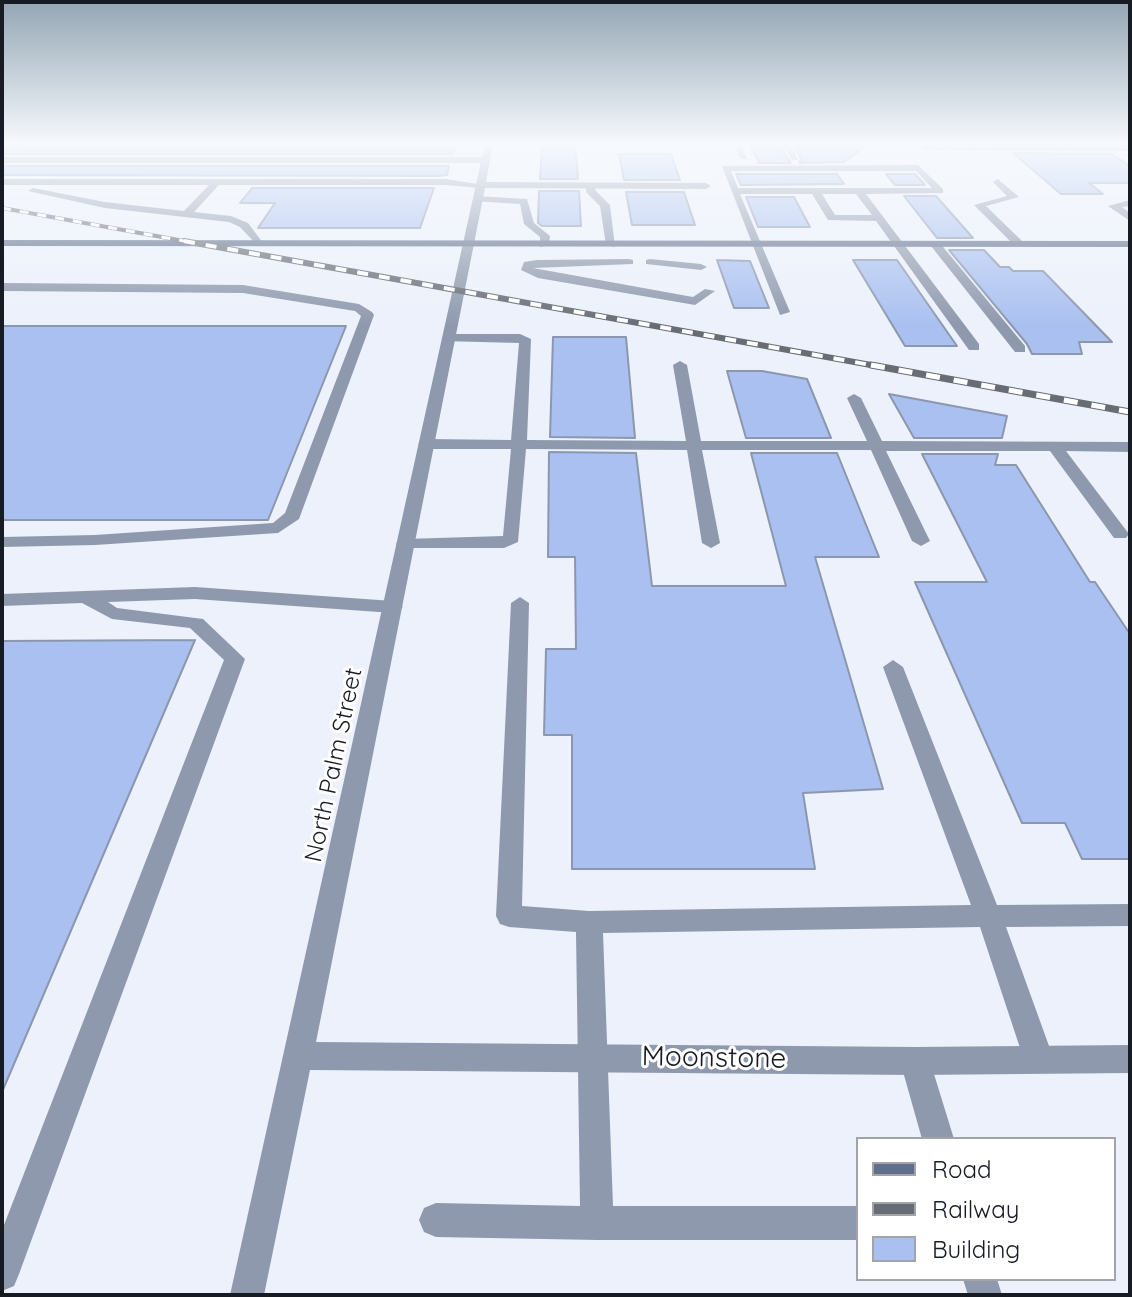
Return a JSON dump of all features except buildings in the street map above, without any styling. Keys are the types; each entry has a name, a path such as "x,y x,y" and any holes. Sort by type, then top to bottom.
{"main road":[{"path":"2,243 1130,244"}],"street":[{"path":"119,205 184,216 231,219 244,225 258,243"},
{"path":"184,216 195,205"},
{"name":"North Palm Street","path":"247,1295 475,205"},
{"path":"525,205 529,224 545,236 544,245"},
{"path":"604,205 611,245"},
{"path":"740,205 784,312"},
{"path":"824,205 832,218 879,218"},
{"path":"869,205 974,347"},
{"path":"981,205 1019,244"},
{"path":"1121,205 1113,206 1130,218"},
{"path":"935,244 1020,349"},
{"path":"630,267 598,272 545,263 528,264 527,270 538,275 695,301 709,291"},
{"path":"651,267 701,267"},
{"path":"2,287 243,289 359,308 368,315 293,515 278,528 95,540 2,542"},
{"path":"405,544 504,543 512,538 526,342 520,338 448,338"},
{"path":"680,365 711,543"},
{"path":"854,398 921,541"},
{"path":"426,444 1130,447"},
{"path":"1056,449 1120,534"},
{"path":"2,600 195,593 393,607"},
{"path":"2,1274 235,659 196,623 112,613 86,597"},
{"path":"520,603 509,916 589,922 1130,915"},
{"path":"893,667 1003,952 1038,1057"},
{"path":"589,922 597,1223"},
{"name":"Moonstone","path":"297,1056 915,1061 1038,1057 1130,1059"},
{"path":"915,1061 937,1137"},
{"path":"436,1220 856,1223"}],"railway":[{"path":"2,208 195,243"},
{"path":"184,241 882,367"},
{"path":"871,365 1130,412"}]}
